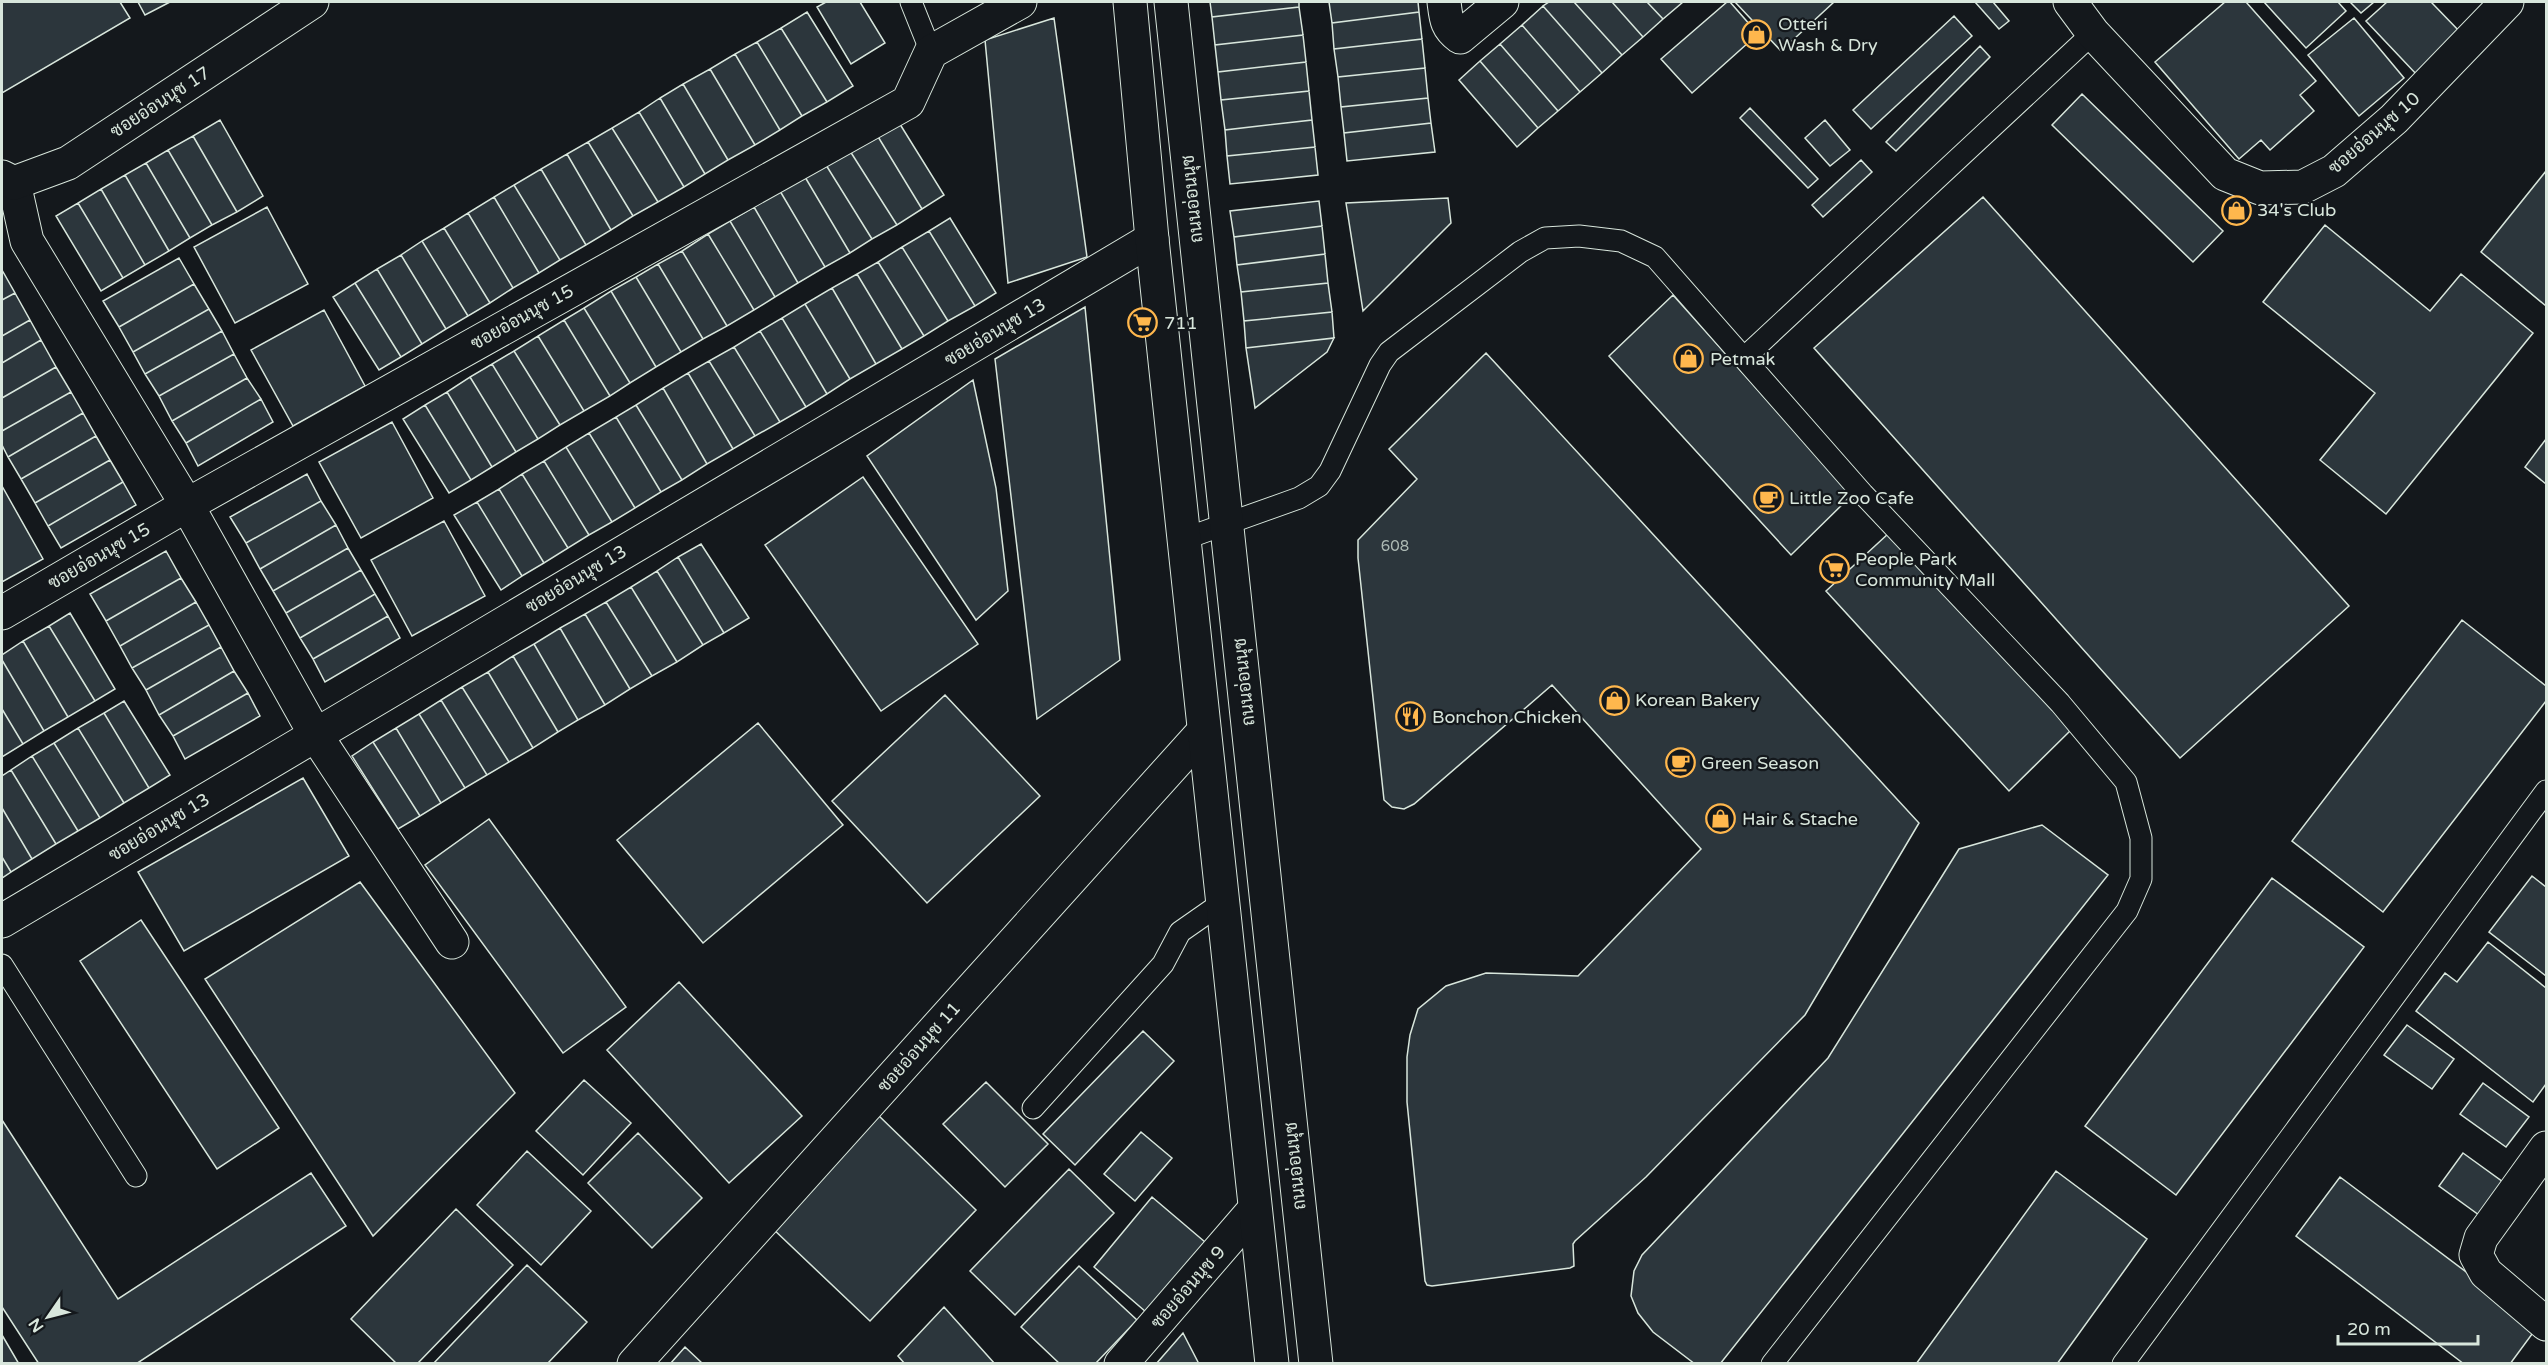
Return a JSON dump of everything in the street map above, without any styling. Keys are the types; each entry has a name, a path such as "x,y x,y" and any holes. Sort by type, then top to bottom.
{"street":[{"name":"ซอยอ่อนนุช 17","path":"8,180 68,163 312,2"},
{"path":"932,52 1020,2"},
{"path":"1130,2 1152,238 1272,1364"},
{"name":"ถนนอ่อนนุช","path":"1171,2 1316,1364"},
{"path":"1444,2 1450,30 1460,37 1502,2"},
{"name":"ซอยอ่อนนุช 10","path":"2070,2 2092,33 2225,174 2260,188 2303,187 2334,171 2394,119 2507,2"},
{"name":"ซอยอ่อนนุช 15","path":"2,613 187,505 909,102 932,52"},
{"path":"8,180 27,241 187,505 315,734 453,942"},
{"name":"ซอยอ่อนนุช 13","path":"2,921 1152,238"},
{"name":"ซอยอ่อนนุช 11","path":"633,1364 1204,731"},
{"path":"2547,1148 2481,1238 2476,1255 2486,1273 2547,1324"},
{"name":"ซอยอ่อนนุช 9","path":"1121,1364 1254,1210"}],"lane":[{"path":"911,2 932,52"},
{"path":"1745,357 2092,33"},
{"path":"1184,540 1299,498 1319,486 1330,471 1380,364 1389,352 1520,252 1545,238 1579,236 1622,242 1655,257 1863,494 2060,703 2126,782 2140,837 2141,879 2127,911 1772,1364"},
{"path":"2123,1364 2547,791"},
{"path":"1033,1108 1163,964 1180,932 1223,902"},
{"path":"2,965 136,1176"}],"building":[{"path":"2,2 120,2 130,18 2,93"},
{"path":"138,2 170,2 145,15"},
{"path":"826,2 860,2 885,43 851,64 817,7"},
{"path":"1210,2 1299,2 1299,7 1212,17"},
{"path":"1329,2 1418,2 1419,12 1332,23"},
{"path":"1549,2 1574,2 1622,55 1602,73 1543,6"},
{"path":"1574,2 1612,2 1643,37 1622,55"},
{"path":"1612,2 1647,2 1663,19 1643,37"},
{"path":"1647,2 1683,2 1663,19"},
{"path":"1727,2 1730,2 1758,34 1692,93 1661,59"},
{"path":"1735,2 1834,2 1781,51"},
{"path":"1975,2 1993,2 2009,21 1999,29"},
{"path":"2225,2 2246,2 2316,81 2300,95 2314,111 2270,150 2261,140 2239,159 2155,62"},
{"path":"2264,2 2338,2 2346,11 2306,48"},
{"path":"2350,2 2374,2 2361,13"},
{"path":"2387,2 2431,2 2462,34 2418,76 2366,21"},
{"path":"1543,6 1602,73 1580,92 1522,25"},
{"path":"1299,7 1303,35 1215,45 1212,17"},
{"path":"807,12 853,86 827,102 781,28"},
{"path":"1419,12 1422,39 1334,49 1332,23"},
{"path":"1954,16 1972,36 1871,129 1853,110"},
{"path":"1054,18 1087,257 1008,283 985,40"},
{"path":"2354,18 2404,78 2359,116 2308,55"},
{"path":"1522,25 1580,92 1558,111 1500,44"},
{"path":"781,28 827,102 802,116 757,42"},
{"path":"1303,35 1306,62 1218,72 1215,45"},
{"path":"1422,39 1425,68 1338,77 1334,49"},
{"path":"757,42 802,116 780,130 735,54"},
{"path":"1500,44 1558,111 1538,128 1480,61"},
{"path":"1980,46 1990,57 1896,151 1886,142"},
{"path":"735,54 780,130 755,145 710,69"},
{"path":"1480,61 1538,128 1517,147 1459,80"},
{"path":"1306,62 1309,91 1221,100 1218,72"},
{"path":"1425,68 1428,98 1341,107 1338,77"},
{"path":"710,69 755,145 728,160 683,84"},
{"path":"683,84 728,160 705,174 660,98"},
{"path":"1309,91 1312,120 1225,130 1221,100"},
{"path":"2082,94 2223,231 2193,262 2052,125"},
{"path":"660,98 705,174 684,187 639,112"},
{"path":"1428,98 1431,123 1344,133 1341,107"},
{"path":"1750,108 1818,179 1808,188 1740,118"},
{"path":"639,112 684,187 658,202 612,128"},
{"path":"220,120 263,196 237,212 193,136"},
{"path":"1312,120 1315,147 1227,156 1225,130"},
{"path":"1825,120 1850,150 1830,166 1805,138"},
{"path":"898,121 944,195 922,209 877,135"},
{"path":"1431,123 1435,152 1347,161 1344,133"},
{"path":"612,128 658,202 633,216 588,142"},
{"path":"877,135 922,209 897,225 850,151"},
{"path":"193,136 237,212 212,225 168,150"},
{"path":"588,142 633,216 611,230 567,154"},
{"path":"1315,147 1318,175 1230,184 1227,156"},
{"path":"168,150 212,225 190,238 146,163"},
{"path":"850,151 897,225 872,239 826,165"},
{"path":"567,154 611,230 586,245 541,169"},
{"path":"1861,160 1872,172 1823,217 1812,205"},
{"path":"146,163 190,238 169,251 125,175"},
{"path":"826,165 872,239 850,253 805,177"},
{"path":"541,169 586,245 560,260 514,185"},
{"path":"2546,171 2546,306 2481,252"},
{"path":"125,175 169,251 145,265 101,189"},
{"path":"805,177 850,253 825,267 780,191"},
{"path":"514,185 560,260 539,273 494,197"},
{"path":"101,189 145,265 123,278 78,203"},
{"path":"780,191 825,267 798,283 754,207"},
{"path":"494,197 539,273 513,288 468,213"},
{"path":"1983,197 2349,606 2180,758 1814,348"},
{"path":"1448,198 1451,223 1363,311 1346,203"},
{"path":"1319,201 1322,226 1234,237 1230,211"},
{"path":"78,203 123,278 101,291 56,216"},
{"path":"267,207 308,284 235,323 194,247"},
{"path":"754,207 798,283 775,297 730,221"},
{"path":"468,213 513,288 490,303 444,228"},
{"path":"950,218 996,293 975,306 929,231"},
{"path":"730,221 775,297 754,310 708,234"},
{"path":"2325,225 2430,311 2461,274 2533,333 2386,514 2320,460 2375,393 2263,302"},
{"path":"1322,226 1325,254 1237,265 1234,237"},
{"path":"444,228 490,303 468,316 422,241"},
{"path":"929,231 975,306 948,321 902,247"},
{"path":"708,234 754,310 727,326 682,251"},
{"path":"422,241 468,316 446,329 401,255"},
{"path":"902,247 948,321 924,336 878,262"},
{"path":"682,251 727,326 703,339 658,264"},
{"path":"1325,254 1328,283 1241,292 1237,265"},
{"path":"401,255 446,329 422,344 377,269"},
{"path":"179,258 194,284 119,327 103,301"},
{"path":"878,262 924,336 902,349 857,274"},
{"path":"658,264 703,339 681,352 636,277"},
{"path":"377,269 422,344 401,357 355,283"},
{"path":"2,270 15,293 2,300"},
{"path":"857,274 902,349 876,364 832,288"},
{"path":"636,277 681,352 656,367 611,291"},
{"path":"355,283 401,357 379,370 333,297"},
{"path":"1328,283 1332,312 1244,321 1241,292"},
{"path":"194,284 209,309 133,352 119,327"},
{"path":"832,288 876,364 850,379 805,304"},
{"path":"611,291 656,367 630,383 584,308"},
{"path":"15,293 30,320 2,336 2,300"},
{"path":"1673,295 1852,495 1791,555 1609,356"},
{"path":"805,304 850,379 827,394 782,318"},
{"path":"1085,307 1120,660 1037,719 995,359"},
{"path":"584,308 630,383 610,396 564,320"},
{"path":"209,309 222,331 145,374 133,352"},
{"path":"324,310 365,386 293,426 251,350"},
{"path":"1332,312 1334,338 1246,348 1244,321"},
{"path":"782,318 827,394 806,407 760,331"},
{"path":"30,320 41,340 2,363 2,336"},
{"path":"564,320 610,396 584,411 538,336"},
{"path":"222,331 234,354 159,396 145,374"},
{"path":"760,331 806,407 780,422 734,347"},
{"path":"538,336 584,411 560,425 514,351"},
{"path":"1334,338 1327,352 1255,408 1246,348"},
{"path":"41,340 56,367 2,398 2,363"},
{"path":"734,347 780,422 755,436 709,361"},
{"path":"514,351 560,425 538,439 492,364"},
{"path":"1486,353 1919,823 1805,1015 1646,1177 1575,1241 1573,1244 1574,1266 1432,1286 1427,1285 1425,1281 1407,1102 1407,1057 1410,1035 1418,1009 1446,986 1486,973 1578,976 1701,849 1552,685 1414,804 1404,809 1392,807 1384,800 1358,540 1417,479 1389,449"},
{"path":"234,354 247,378 172,421 159,396"},
{"path":"709,361 755,436 733,449 688,373"},
{"path":"492,364 538,439 516,452 470,377"},
{"path":"56,367 71,392 2,431 2,398"},
{"path":"688,373 733,449 707,464 663,388"},
{"path":"470,377 516,452 492,467 447,392"},
{"path":"247,378 261,399 186,443 172,421"},
{"path":"973,380 996,488 1008,591 976,620 867,456"},
{"path":"663,388 707,464 682,480 636,405"},
{"path":"71,392 83,413 8,457 2,445 2,431"},
{"path":"447,392 492,467 471,480 425,405"},
{"path":"261,399 273,422 198,466 186,443"},
{"path":"425,405 471,480 449,493 403,419"},
{"path":"636,405 682,480 661,492 616,417"},
{"path":"83,413 96,436 21,479 8,457"},
{"path":"616,417 661,492 635,508 589,433"},
{"path":"392,422 433,498 361,538 319,462"},
{"path":"589,433 635,508 612,522 566,447"},
{"path":"96,436 110,460 35,503 21,479"},
{"path":"2546,439 2546,484 2525,467"},
{"path":"566,447 612,522 589,535 544,461"},
{"path":"110,460 123,482 48,526 35,503"},
{"path":"544,461 589,535 568,548 522,474"},
{"path":"307,474 321,501 246,543 230,517"},
{"path":"522,474 568,548 544,563 499,489"},
{"path":"863,477 978,644 881,711 765,545"},
{"path":"123,482 136,505 61,548 48,526"},
{"path":"2,486 43,559 2,582"},
{"path":"499,489 544,563 522,576 477,502"},
{"path":"321,501 336,525 260,569 246,543"},
{"path":"477,502 522,576 501,590 454,515"},
{"path":"444,521 485,596 412,636 371,560"},
{"path":"336,525 348,548 273,591 260,569"},
{"path":"1889,533 2071,730 2009,791 1826,591"},
{"path":"701,544 749,618 724,633 678,557"},
{"path":"348,548 361,570 286,613 273,591"},
{"path":"166,551 181,578 106,621 90,594"},
{"path":"678,557 724,633 703,645 657,571"},
{"path":"361,570 375,594 300,638 286,613"},
{"path":"657,571 703,645 677,662 631,587"},
{"path":"181,578 196,602 120,646 106,621"},
{"path":"631,587 677,662 652,676 606,602"},
{"path":"375,594 388,616 313,659 300,638"},
{"path":"196,602 209,625 132,668 120,646"},
{"path":"606,602 652,676 630,689 585,614"},
{"path":"70,613 115,689 95,701 49,626"},
{"path":"585,614 630,689 605,705 560,628"},
{"path":"388,616 400,638 325,682 313,659"},
{"path":"2462,620 2546,686 2546,701 2383,912 2292,841"},
{"path":"209,625 221,647 146,690 132,668"},
{"path":"49,626 95,701 68,717 23,641"},
{"path":"560,628 605,705 578,720 534,644"},
{"path":"23,641 68,717 44,731 2,660 2,655"},
{"path":"534,644 578,720 558,732 513,656"},
{"path":"221,647 234,671 159,715 146,690"},
{"path":"513,656 558,732 533,748 488,672"},
{"path":"2,660 44,731 23,744 2,709"},
{"path":"234,671 248,693 173,736 159,715"},
{"path":"488,672 533,748 509,762 462,687"},
{"path":"462,687 509,762 487,775 441,700"},
{"path":"248,693 260,716 185,759 173,736"},
{"path":"945,695 1040,796 927,903 832,801"},
{"path":"441,700 487,775 465,788 419,714"},
{"path":"124,701 170,775 149,788 104,713"},
{"path":"2,709 23,744 2,757"},
{"path":"104,713 149,788 124,803 78,728"},
{"path":"419,714 465,788 441,803 396,728"},
{"path":"758,723 843,825 703,943 617,840"},
{"path":"78,728 124,803 100,818 54,743"},
{"path":"396,728 441,803 420,816 373,742"},
{"path":"373,742 420,816 398,829 352,756"},
{"path":"54,743 100,818 78,831 32,756"},
{"path":"32,756 78,831 56,844 11,770"},
{"path":"11,770 56,844 32,859 2,808 2,776"},
{"path":"303,778 349,856 184,951 138,872"},
{"path":"2,808 32,859 11,872 2,857"},
{"path":"489,819 626,1007 563,1053 425,865"},
{"path":"2042,825 2108,875 1720,1364 1695,1364 1653,1332 1638,1313 1631,1296 1634,1271 1642,1255 1828,1058 1959,849"},
{"path":"2,857 11,872 2,878"},
{"path":"2532,876 2546,887 2546,976 2489,932"},
{"path":"2272,878 2364,947 2176,1195 2085,1126"},
{"path":"360,882 515,1093 373,1236 205,979"},
{"path":"141,920 279,1128 217,1169 80,961"},
{"path":"2488,942 2546,988 2546,1084 2533,1102 2416,1011 2445,973 2457,982"},
{"path":"679,982 802,1116 729,1183 607,1050"},
{"path":"2407,1025 2454,1059 2432,1089 2384,1055"},
{"path":"1143,1031 1174,1061 1075,1165 1043,1134"},
{"path":"584,1080 631,1123 583,1175 536,1131"},
{"path":"986,1082 1048,1144 1005,1187 943,1124"},
{"path":"2483,1083 2529,1117 2506,1147 2460,1114"},
{"path":"877,1114 976,1210 870,1321 770,1226"},
{"path":"2,1120 118,1299 311,1173 346,1226 136,1364 39,1364 2,1307"},
{"path":"1141,1132 1172,1158 1135,1201 1104,1174"},
{"path":"638,1133 702,1198 652,1248 588,1183"},
{"path":"527,1151 591,1211 541,1265 477,1205"},
{"path":"2463,1153 2503,1182 2479,1215 2439,1186"},
{"path":"1069,1169 1114,1213 1015,1315 970,1271"},
{"path":"2056,1171 2147,1239 2057,1364 1916,1364"},
{"path":"2340,1177 2538,1326 2510,1364 2464,1364 2296,1236"},
{"path":"1152,1197 1205,1242 1146,1312 1094,1267"},
{"path":"456,1209 513,1265 417,1364 397,1364 351,1319"},
{"path":"527,1265 587,1322 547,1364 433,1364"},
{"path":"1079,1266 1137,1320 1095,1364 1060,1364 1021,1327"},
{"path":"944,1307 995,1364 905,1364 898,1356"},
{"path":"1183,1333 1199,1364 1156,1364"},
{"path":"2,1335 19,1364 2,1364"},
{"path":"685,1347 703,1364 670,1364"}],"place":[{"name":"Otteri Wash & Dry","path":"1757,34"},
{"name":"34's Club","path":"2236,210"},
{"name":"711","path":"1143,323"},
{"name":"Petmak","path":"1689,359"},
{"name":"Little Zoo Cafe","path":"1768,498"},
{"name":"People Park Community Mall","path":"1834,569"},
{"name":"Korean Bakery","path":"1614,700"},
{"name":"Bonchon Chicken","path":"1411,717"},
{"name":"Green Season","path":"1680,763"},
{"name":"Hair & Stache","path":"1721,819"}]}
